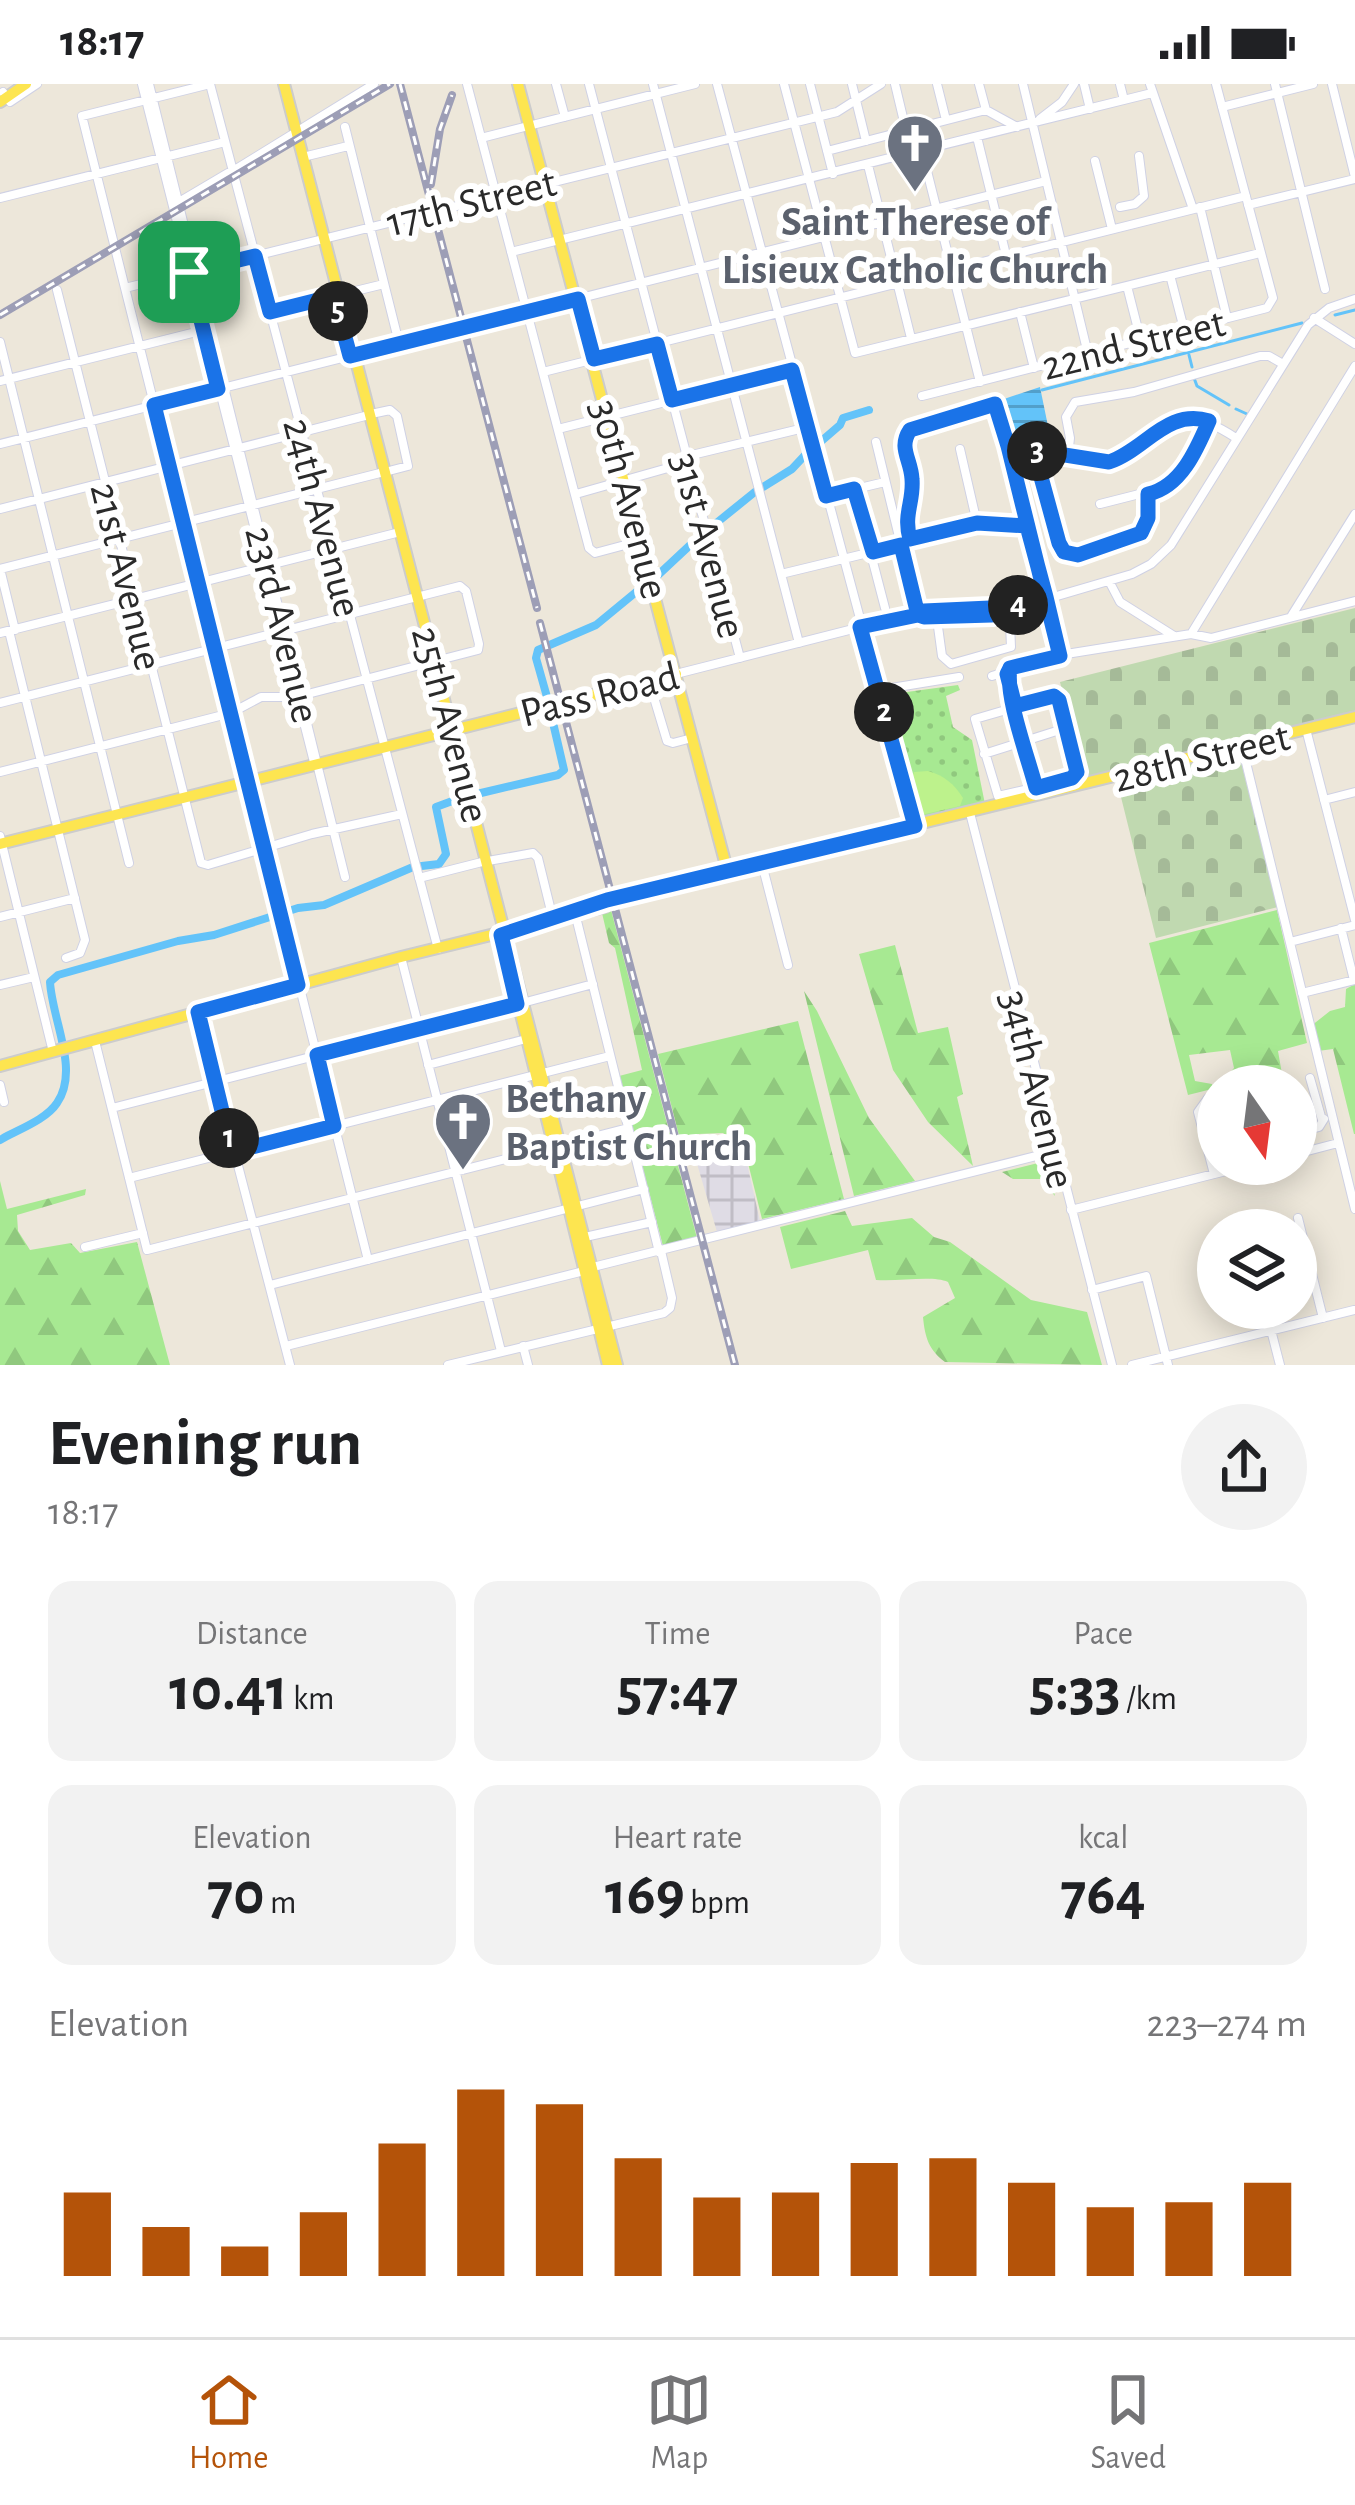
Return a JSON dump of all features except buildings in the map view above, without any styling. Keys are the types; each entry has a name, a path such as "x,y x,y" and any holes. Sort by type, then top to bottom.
{"main road":[{"path":"2,97 14,84"},
{"path":"2,97 26,84"},
{"name":"25th Avenue","path":"281,84 322,239"},
{"name":"30th Avenue","path":"522,84 728,873"},
{"name":"25th Avenue","path":"294,135 588,1269 617,1365"},
{"name":"Pass Road","path":"1,841 676,674"},
{"name":"28th Street","path":"0,1066 628,898 1355,717"},
{"name":"25th Avenue","path":"521,1003 526,1039 539,1074"},
{"name":"25th Avenue","path":"573,1208 585,1237 588,1269"},
{"name":"25th Avenue","path":"603,1326 608,1365"}],"street":[{"path":"2,97 10,102 37,84"},
{"name":"23rd Avenue","path":"145,84 345,877"},
{"path":"210,84 82,116 368,1260"},
{"name":"24th Avenue","path":"210,84 438,949"},
{"path":"466,84 589,548 595,553 642,541"},
{"path":"556,84 565,117"},
{"name":"31st Avenue","path":"589,84 740,658"},
{"path":"481,138 654,89 695,84"},
{"path":"717,84 915,826"},
{"path":"784,84 855,352 1261,253 1216,84"},
{"path":"810,84 833,174"},
{"name":"17th Street","path":"125,288 841,110 854,93 876,84"},
{"path":"895,84 906,130 922,151 980,382"},
{"path":"937,84 946,120"},
{"path":"980,84 986,110"},
{"path":"1024,84 1088,354"},
{"path":"1034,123 1059,105 1074,84"},
{"path":"1084,84 1090,109"},
{"path":"1120,84 1124,100"},
{"path":"1222,107 1276,89 1313,84"},
{"path":"543,372 1197,208 1301,193 1355,178 1332,84"},
{"path":"176,204 374,85"},
{"path":"511,252 1090,109 1151,88 1197,208 1227,318"},
{"path":"654,89 799,643"},
{"path":"1276,89 1325,289"},
{"path":"854,93 866,141"},
{"path":"827,151 986,110 1017,127"},
{"path":"346,127 399,343"},
{"path":"977,137 1006,255"},
{"path":"0,198 225,142"},
{"path":"303,157 348,146"},
{"path":"1120,208 1144,196 1138,156"},
{"path":"1095,161 1112,229"},
{"path":"868,165 911,338"},
{"path":"0,444 1046,181"},
{"name":"22nd Street","path":"922,396 1268,308 1261,253"},
{"path":"1170,274 1184,329"},
{"path":"270,312 384,284"},
{"path":"1126,286 1141,341"},
{"name":"21st Avenue","path":"57,290 200,861 208,865 265,850"},
{"path":"966,613 1092,585 1110,586 1151,564 1171,545 1314,318 1350,300"},
{"path":"1020,312 1034,368"},
{"path":"1314,318 1355,344"},
{"path":"4,380 207,329"},
{"path":"0,342 4,380 24,438 129,863"},
{"path":"1068,456 1066,417 1075,402 1134,392 1260,356 1283,364"},
{"path":"1191,634 1355,366"},
{"path":"558,429 792,370"},
{"path":"905,542 913,484 904,447 907,433 995,404 1060,656"},
{"path":"0,509 390,410 397,416 408,466 0,569 8,631 85,946 66,958"},
{"path":"1008,446 1113,462 1176,419 1190,416 1209,421 1236,439"},
{"path":"1100,504 1162,490 1195,452 1209,421"},
{"path":"576,494 688,462 697,454 808,427"},
{"path":"875,442 905,542 918,615"},
{"path":"960,449 977,523"},
{"path":"1039,451 1038,466 1059,543 1069,554 1141,533 1148,518 1148,494"},
{"path":"826,496 885,482"},
{"path":"854,489 886,608"},
{"path":"1291,617 1355,514"},
{"path":"781,574 977,523 1027,526"},
{"path":"8,631 399,532"},
{"path":"1110,586 1120,602 1176,638"},
{"path":"0,703 464,587 479,648 298,696 261,697 231,713 0,772"},
{"path":"1036,788 1007,674 1010,668 1191,634 1211,638 1355,601"},
{"path":"966,613 998,613 1018,604"},
{"name":"Pass Road","path":"676,674 860,627 918,615 966,613"},
{"path":"936,614 942,656 951,664 1011,647 1010,624 998,613"},
{"path":"992,676 1007,674"},
{"path":"879,690 959,677"},
{"path":"650,681 667,741 693,738"},
{"path":"1054,696 1059,700 1077,772 1072,778 996,795 975,719 1015,706 1054,696"},
{"path":"984,754 1066,728"},
{"path":"1290,942 1355,922 1306,729"},
{"path":"1242,746 1302,993 1327,1119"},
{"path":"1324,800 1355,792"},
{"name":"34th Avenue","path":"970,813 1112,1365"},
{"path":"265,850 402,814"},
{"path":"1,841 55,1051"},
{"path":"418,876 533,853 553,920"},
{"path":"762,864 788,965"},
{"path":"0,917 75,898"},
{"path":"448,1365 661,1315 670,1308 672,1298 574,912"},
{"path":"1302,993 1354,980 1341,928"},
{"path":"401,957 501,1352"},
{"path":"0,985 34,977"},
{"path":"112,1108 592,985"},
{"path":"198,1012 290,1365"},
{"path":"428,1065 526,1039"},
{"path":"95,1040 147,1250 628,1128"},
{"path":"129,1178 610,1056"},
{"path":"0,1085 4,1102"},
{"path":"1317,1095 1338,1143 1355,1209"},
{"path":"1317,1127 1327,1119"},
{"path":"1317,1148 1338,1143"},
{"path":"286,1346 1056,1151"},
{"path":"1070,1210 1197,1178"},
{"path":"269,1285 644,1190"},
{"path":"585,1237 652,1222"},
{"path":"85,1247 143,1233"},
{"path":"1092,1290 1146,1276 1167,1361"},
{"path":"1317,1294 1323,1318"},
{"path":"1132,1365 1167,1361 1354,1310"},
{"path":"1271,1330 1280,1365"},
{"path":"523,1346 528,1365"}],"shaded area":[{"path":"714,1135 720,1149 746,1159 760,1221 717,1232 693,1150 701,1137"}],"green space":[{"path":"1355,608 1355,713 1084,779 1060,682"},
{"path":"958,685 960,690 946,696 953,727 972,740 985,804 918,821 883,699"},
{"path":"1238,750 1278,907 1156,938 1117,781"},
{"path":"928,771 956,789 963,798 960,806 921,815 912,778 914,772"},
{"path":"611,910 697,1238 663,1246 619,1076 642,1070 615,948 609,943 602,913"},
{"path":"1277,910 1307,1043 1278,1051 1280,1065 1233,1065 1230,1050 1189,1055 1197,1093 1188,1095 1149,943"},
{"path":"895,945 918,1033 948,1027 973,1166 928,1122 893,1070 859,954"},
{"path":"1355,984 1354,1134 1333,1049 1318,1051 1311,1026 1330,1011 1345,1007 1346,989"},
{"path":"804,991 869,1118 915,1181 854,1196"},
{"path":"798,1021 844,1199 762,1219 745,1151 723,1133 698,1134 688,1152 682,1147 658,1054"},
{"path":"1046,1161 1055,1196 1040,1179 1013,1179 1002,1172"},
{"path":"0,1181 7,1209 86,1189 85,1195 17,1215 18,1231 30,1250 71,1243 80,1253 137,1242 170,1365 0,1365"},
{"path":"845,1211 852,1226 912,1218 1031,1300 1087,1312 1102,1365 945,1362 929,1343 923,1317 955,1298 948,1282 876,1280 868,1250 791,1269 780,1227"}],"water":[{"path":"1040,387 1049,431 1041,443 1014,429 1004,399"}],"waterway":[{"path":"1335,315 1355,310"},
{"path":"1042,390 1302,323"},
{"path":"1189,355 1192,367"},
{"path":"1194,378 1197,386 1229,405"},
{"path":"1236,409 1247,414"},
{"path":"818,444 843,418 869,410"},
{"path":"763,487 806,454"},
{"path":"709,529 756,491"},
{"path":"657,576 703,533"},
{"path":"547,697 538,650 596,625 647,583"},
{"path":"481,793 564,770 551,714"},
{"path":"0,1140 46,1115 63,1090 65,1060 50,982 58,975 298,908 324,905 413,867 439,864 446,854 436,807 455,800"}],"railway":[{"path":"0,315 390,84"},
{"path":"400,84 537,608"},
{"path":"431,184 440,129 452,95"},
{"path":"540,623 735,1365"}],"place":[{"name":"Saint Therese of Lisieux Catholic Church","path":"915,194"},
{"name":"Bethany Baptist Church","path":"463,1172"}],"route":[{"path":"189,272 218,389 154,405 298,985 198,1012 232,1152 334,1126 317,1055 517,1004 501,935 607,900 915,826 860,627 918,615 924,611 990,608 1046,597 1060,656 1010,668 1007,674 1009,678 1015,706 1036,788 1072,778 1077,772 1059,700 1054,696 1015,706 1007,674 1010,668 1023,664 1060,656 1046,597 1038,568 1027,526 1008,446 1109,462 1176,419 1190,416 1209,421 1177,477 1162,490 1148,494 1144,530 1129,540 1078,555 1064,552 1059,543 1038,466 1039,451 1008,446 995,404 910,430 904,439 912,479 905,520 910,539 977,523 1027,526 1046,597 992,615 924,617 918,615 901,545 873,552 854,489 826,496 792,370 672,400 657,344 594,359 578,299 350,356 334,296 270,312 255,256 189,272"}]}
